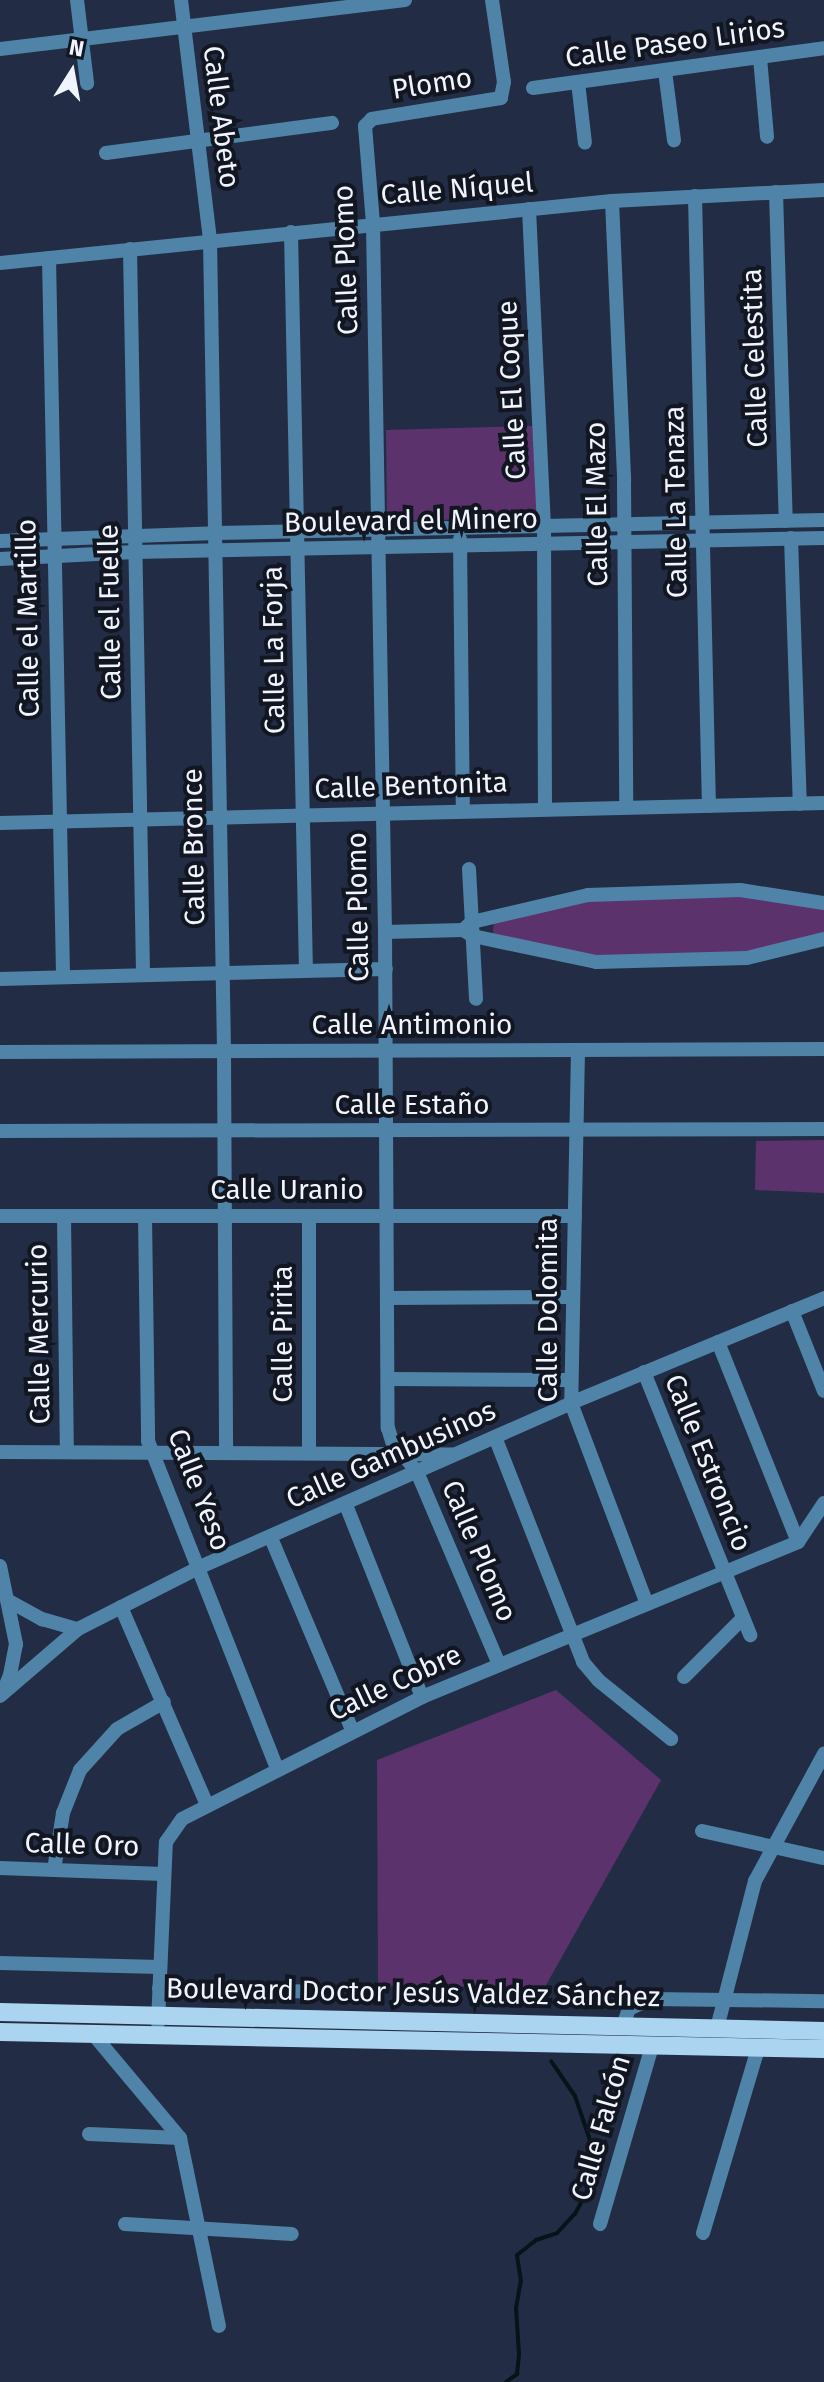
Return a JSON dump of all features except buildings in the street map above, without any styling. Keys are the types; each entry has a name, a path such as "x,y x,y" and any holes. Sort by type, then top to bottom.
{"main road":[{"name":"Boulevard Doctor Jesús Valdez Sánchez","path":"0,2012 824,2031"},
{"name":"Boulevard Doctor Jesús Valdez Sánchez","path":"0,2032 824,2049"}],"street":[{"path":"77,0 87,83"},
{"name":"Calle Abeto","path":"181,0 210,240"},
{"path":"0,49 399,0"},
{"name":"Plomo","path":"366,123 372,119 497,100 503,93 492,0"},
{"name":"Calle Paseo Lirios","path":"533,88 824,48"},
{"path":"760,58 767,137"},
{"path":"665,71 674,140"},
{"path":"578,82 585,143"},
{"path":"106,153 332,123"},
{"name":"Calle Plomo","path":"366,123 373,224 386,969 389,1435 417,1472 499,1664"},
{"name":"Calle Níquel","path":"0,263 612,201 824,190"},
{"name":"Calle Celestita","path":"776,192 786,521"},
{"name":"Calle La Tenaza","path":"695,196 709,806"},
{"name":"Calle El Mazo","path":"612,201 624,524 626,807"},
{"name":"Calle El Coque","path":"529,209 545,545 545,809"},
{"name":"Calle La Forja","path":"291,232 306,971"},
{"name":"Calle Bronce","path":"210,240 223,973 226,1452"},
{"name":"Calle el Fuelle","path":"130,249 143,975"},
{"name":"Calle el Martillo","path":"49,258 52,540 63,977"},
{"name":"Boulevard el Minero","path":"0,541 135,535 824,520"},
{"path":"460,528 463,811"},
{"path":"791,538 800,804"},
{"name":"Boulevard el Minero","path":"0,559 135,552 824,538"},
{"name":"Calle Bentonita","path":"0,823 824,803"},
{"path":"469,869 469,929 476,999"},
{"path":"385,932 469,929 572,897 604,894 740,890 824,903"},
{"path":"469,929 596,962 747,958 824,939"},
{"path":"0,979 386,969"},
{"name":"Calle Antimonio","path":"0,1052 824,1049"},
{"name":"Calle Dolomita","path":"578,1050 571,1403 647,1604"},
{"name":"Calle Estaño","path":"0,1131 824,1129"},
{"name":"Calle Uranio","path":"0,1216 575,1216"},
{"name":"Calle Mercurio","path":"64,1216 67,1452"},
{"name":"Calle Yeso","path":"145,1216 146,1427 151,1452 200,1567 277,1768"},
{"name":"Calle Pirita","path":"309,1216 309,1452"},
{"path":"388,1298 572,1297"},
{"name":"Calle Gambusinos","path":"0,1697 78,1629 200,1567 571,1403 824,1298"},
{"path":"792,1311 824,1391"},
{"path":"718,1342 798,1542"},
{"name":"Calle Estroncio","path":"644,1372 750,1635"},
{"path":"388,1379 570,1380"},
{"path":"495,1437 572,1635 590,1671 671,1739"},
{"path":"0,1452 458,1454"},
{"path":"798,1542 824,1503"},
{"path":"346,1505 422,1697"},
{"path":"271,1538 352,1730"},
{"name":"Calle Cobre","path":"157,2035 163,1874 169,1833 182,1819 277,1768 422,1697 798,1542"},
{"path":"0,1566 9,1601 14,1659 0,1697"},
{"path":"9,1601 42,1619 78,1629"},
{"path":"121,1607 207,1805"},
{"path":"684,1677 743,1618"},
{"path":"54,1870 63,1813 80,1770 117,1729 164,1702"},
{"path":"717,2028 748,1901 772,1847 824,1754"},
{"path":"702,1831 824,1858"},
{"name":"Calle Oro","path":"0,1868 163,1874"},
{"path":"0,1963 160,1967"},
{"path":"159,1988 326,1992"},
{"path":"623,2026 629,2009 642,2000 824,2001"},
{"path":"93,2034 180,2138 219,2326"},
{"name":"Calle Falcón","path":"600,2224 652,2046"},
{"path":"703,2233 758,2048"},
{"path":"89,2134 180,2138"},
{"path":"125,2224 292,2234"}],"shaded area":[{"path":"532,426 538,518 387,521 386,430"},
{"path":"758,893 824,905 824,933 750,952 588,956 493,934 494,921 576,900"},
{"path":"824,1140 824,1193 755,1190 756,1141"},
{"path":"556,1690 661,1780 545,1987 378,1986 377,1760"}],"waterway":[{"path":"506,2382 517,2374 519,2354 516,2308 521,2281 517,2255 536,2240 557,2233 575,2214 592,2182 595,2155 575,2096 551,2061"}]}
